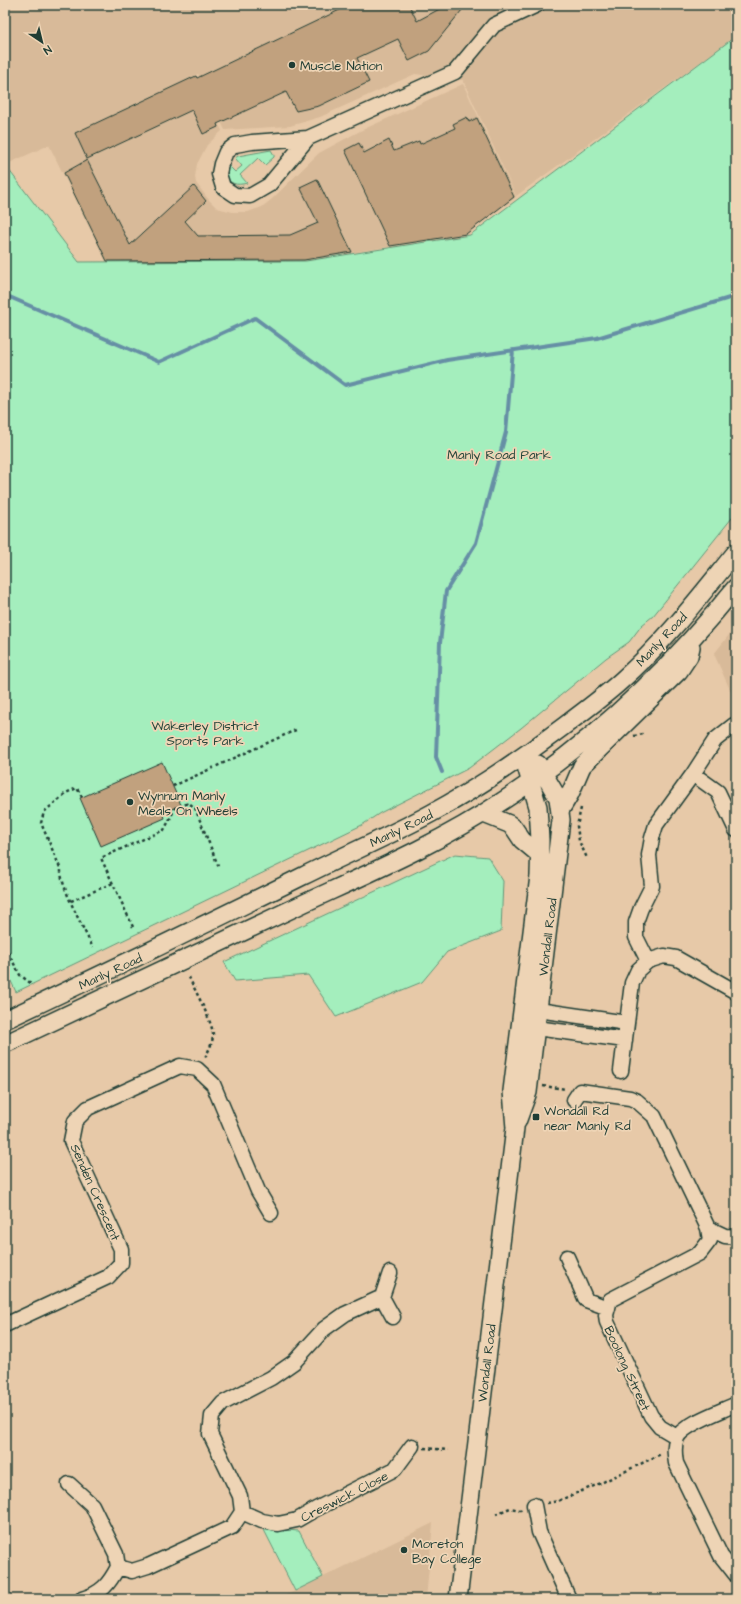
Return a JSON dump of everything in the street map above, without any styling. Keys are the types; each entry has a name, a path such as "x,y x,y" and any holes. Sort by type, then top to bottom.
{"main road":[{"name":"Manly Road","path":"5,1020 138,958 401,829 462,796 526,754 595,702 651,653 673,629 736,552"},
{"name":"Manly Road","path":"5,1044 411,853 484,814 538,777 607,722 642,690 694,637 736,587"},
{"path":"561,809 570,794 582,766 679,671 689,656 694,637"},
{"name":"Wondall Road","path":"515,1128 528,1092 561,831 561,809 554,789 538,777 526,754"},
{"name":"Wondall Road","path":"458,1599 515,1128 512,1091 539,876 540,855 538,777"},
{"path":"484,814 509,824 514,828 522,840 540,855"}],"street":[{"path":"308,138 269,184 250,196 235,196 223,187 218,174 226,152 235,145 252,142 308,138 456,72 494,25 538,5"},
{"path":"648,961 636,937 636,922 652,886 649,855 656,825 693,774 715,740 734,725"},
{"path":"693,774 718,792 736,830"},
{"path":"621,1071 632,983 638,970 648,961 664,956 676,958 736,992"},
{"path":"538,1010 627,1023"},
{"path":"536,1028 625,1040"},
{"name":"Senden Crescent","path":"5,1325 108,1277 121,1263 121,1249 71,1141 75,1122 88,1108 180,1066 198,1069"},
{"path":"198,1069 213,1084 258,1191 271,1213"},
{"path":"577,1096 630,1098 638,1101 654,1116 708,1228 726,1236 736,1237"},
{"name":"Boolong Street","path":"676,1442 651,1416 607,1322 606,1315 610,1300 700,1253 710,1240 708,1228"},
{"path":"567,1257 582,1302 608,1308"},
{"path":"118,1567 132,1571 148,1566 232,1527 242,1512 240,1496 210,1434 212,1416 224,1403 271,1378 294,1362 329,1325 345,1314 382,1297 390,1274"},
{"path":"382,1297 393,1317"},
{"path":"736,1404 686,1428 676,1442 676,1463 679,1470 720,1556 736,1575"},
{"name":"Creswick Close","path":"242,1512 262,1521 278,1524 297,1520 395,1469 412,1446"},
{"path":"69,1484 92,1505 116,1554 118,1567 109,1584 93,1596 82,1599"},
{"path":"534,1505 539,1532 569,1599"}],"path":[{"path":"172,786 298,729"},
{"path":"632,737 643,734"},
{"path":"82,798 78,788 66,793 44,812 41,823 61,870 61,876 71,901 93,948"},
{"path":"133,926 101,858 164,830 175,808 189,803 195,808 219,868"},
{"path":"581,806 577,826 579,840 587,858"},
{"path":"71,901 113,883"},
{"path":"5,947 20,975 33,985"},
{"path":"189,977 209,1021 213,1034 210,1048 198,1069"},
{"path":"542,1086 577,1096"},
{"path":"496,1514 510,1508 520,1510 534,1505 558,1501 601,1483 676,1442"},
{"path":"412,1446 448,1450"}],"shaded area":[{"path":"5,5 736,5 736,36 516,196 463,80 415,74 320,117 290,126 225,130 198,74 196,75 222,131 207,145 197,164 195,177 196,183 217,208 233,212 248,212 262,207 319,153 360,131 463,84 516,197 467,234 332,256 303,260 106,261 49,145 5,165"},
{"path":"736,626 736,703 714,654"},
{"name":"Moreton Bay College","path":"433,1523 426,1599 277,1599 295,1591"}],"green space":[{"name":"Manly Road Park","path":"736,36 736,513 653,616 642,625 629,642 606,658 521,728 469,768 380,813 362,825 16,992 5,968 5,165 79,262 306,261 470,235"},
{"path":"271,150 274,157 265,165 258,158 240,175 247,183 234,184 225,175 227,164 235,172 242,166 235,158 238,156"},
{"path":"455,854 488,857 503,881 501,931 447,952 422,982 336,1017 308,975 235,981 224,962"},
{"path":"263,1528 299,1531 323,1577 295,1591"}],"building":[{"path":"350,5 409,5 417,21 447,5 466,5 429,51 409,61 398,39 357,58 369,82 319,106 296,111 286,92 217,124 218,127 203,134 192,110 87,159 75,133 196,76 197,78"},
{"path":"467,117 469,122 477,118 514,197 466,234 390,246 345,150 359,143 364,153 389,140 394,151 419,141 420,144 455,128 453,124"},
{"path":"87,160 130,245 194,186 206,201 185,221 198,236 290,235 318,223 300,187 317,179 352,252 304,260 107,261 64,173"},
{"name":"Wynnum Manly Meals On Wheels","path":"162,762 181,805 163,813 165,818 101,846 80,798"}],"waterway":[{"path":"5,295 159,362 255,318 345,385 447,360 597,338 736,296"},
{"path":"442,772 436,757 440,643 446,591 476,543 506,432 513,350"}],"place":[{"name":"Muscle Nation","path":"292,65"},
{"name":"Wynnum Manly Meals On Wheels","path":"130,802"},
{"name":"Wondall Rd near Manly Rd","path":"536,1117"},
{"name":"Moreton Bay College","path":"404,1550"}],"park label":[{"name":"Wakerley District Sports Park","path":"205,732"}]}
